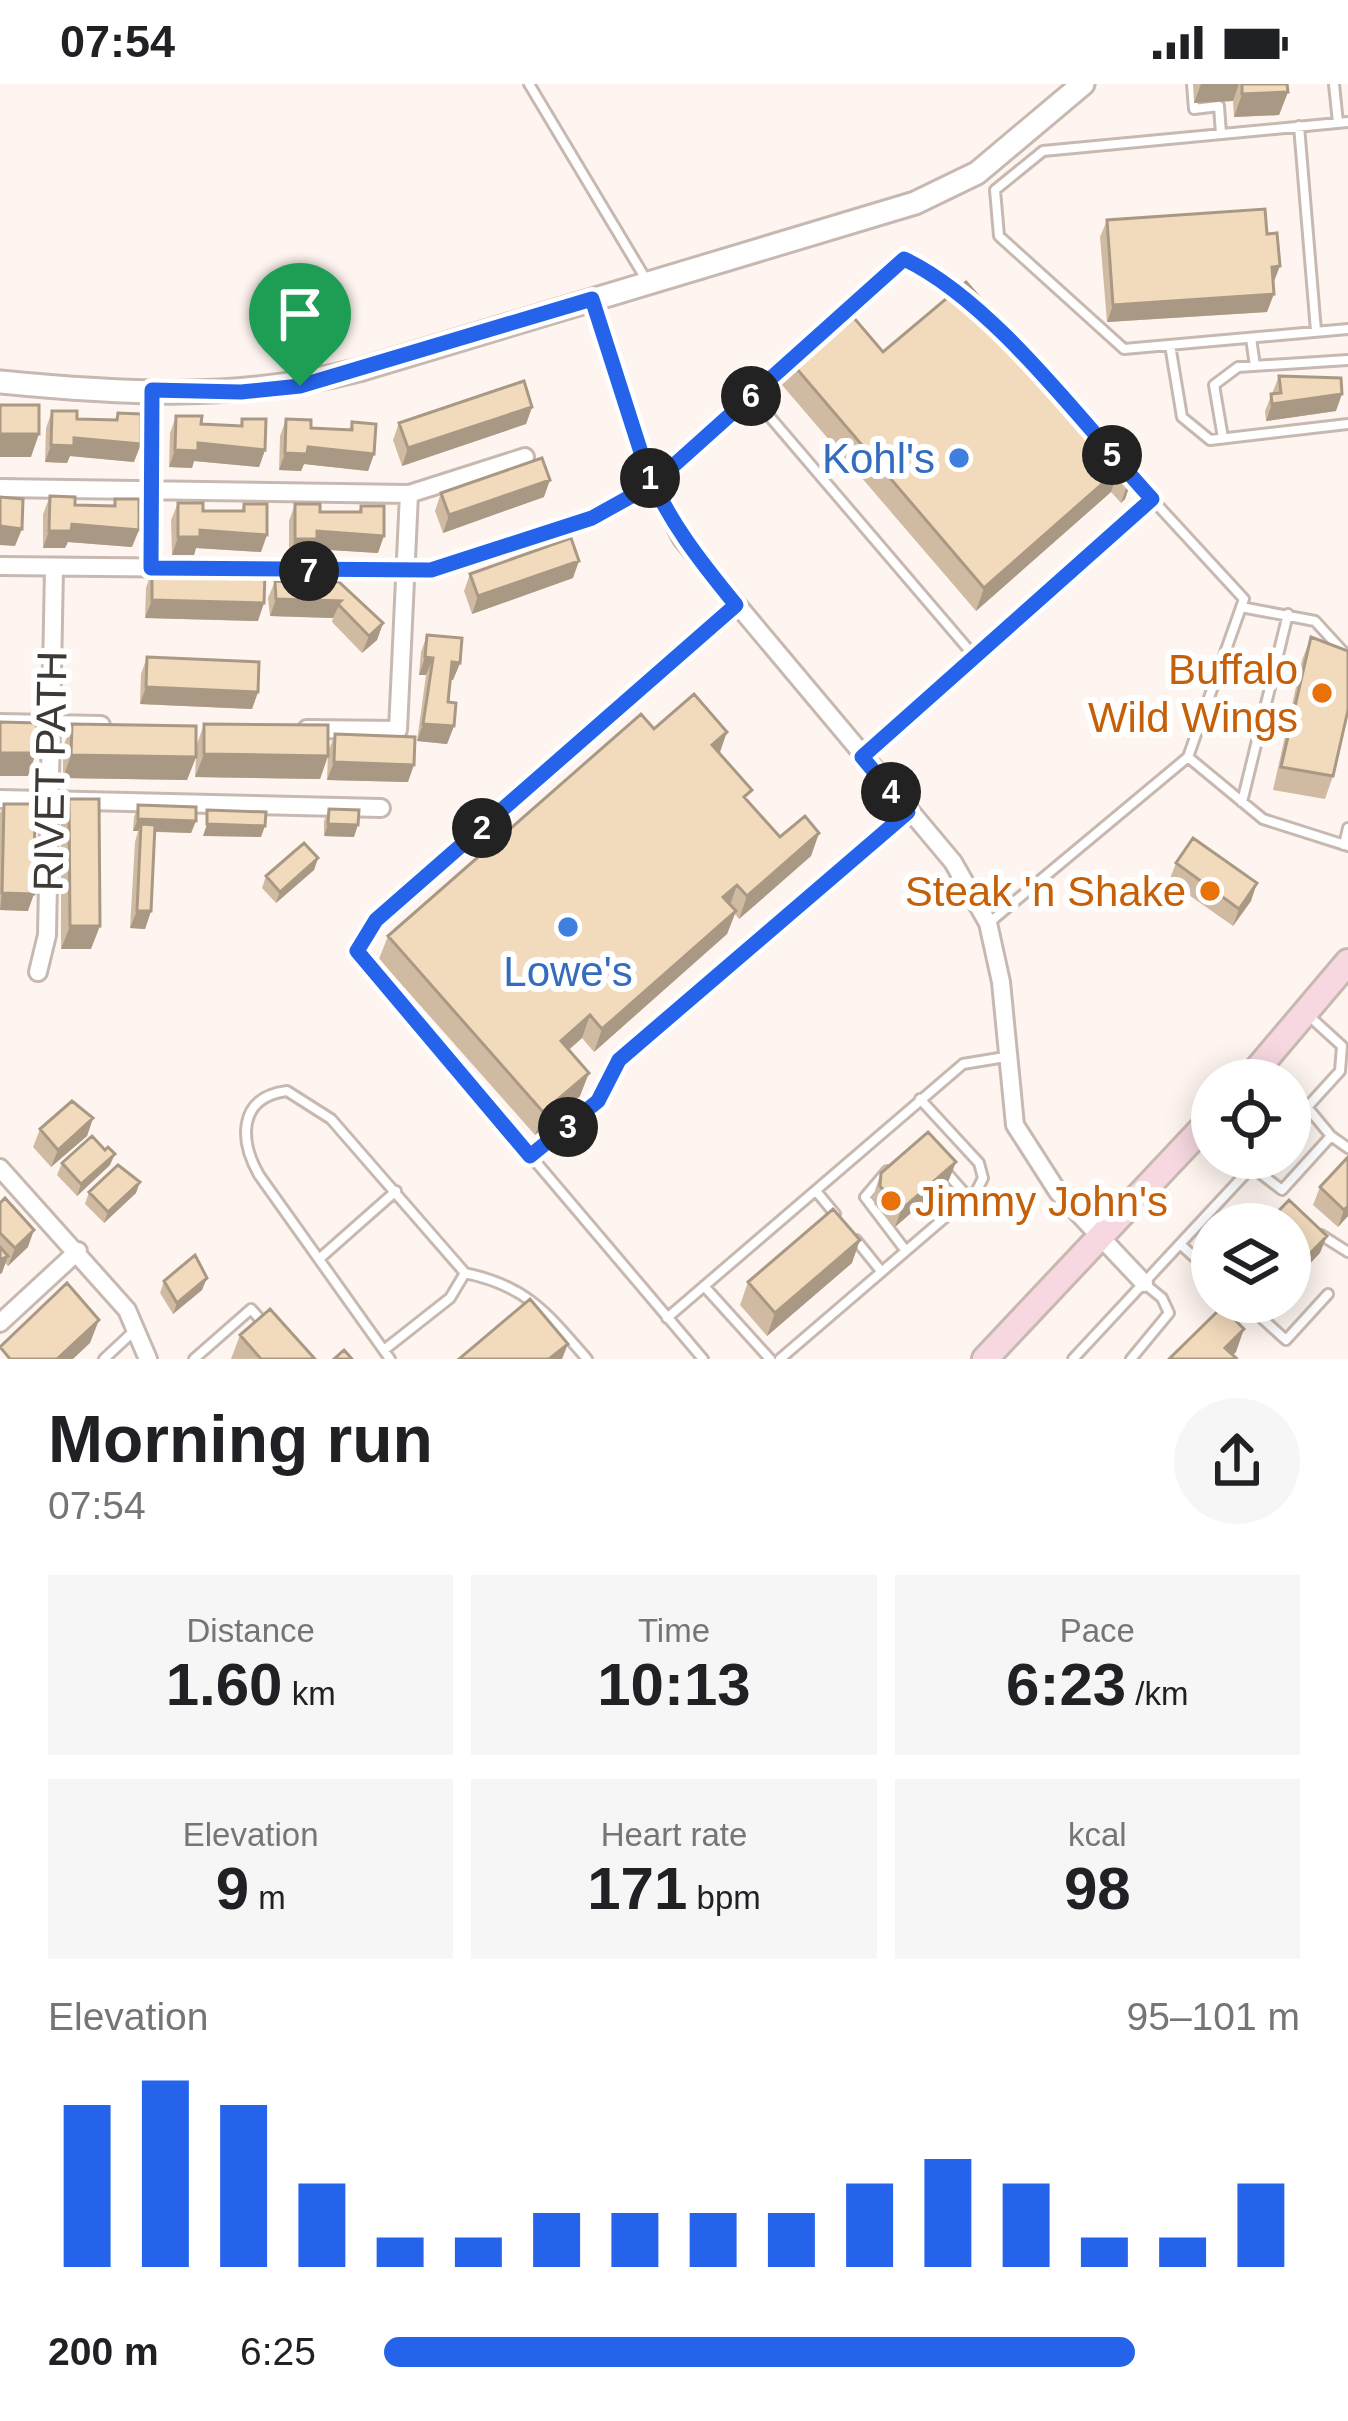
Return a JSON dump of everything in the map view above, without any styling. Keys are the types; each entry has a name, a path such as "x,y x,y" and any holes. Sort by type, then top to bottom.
{"main road":[{"path":"1266,1059 1348,962"},
{"path":"985,1359 1191,1140"}],"street":[{"path":"0,382 241,392 300,386 938,194 987,165 1083,84"},
{"path":"592,299 653,484 682,539 953,862 988,923 1001,982 1015,1125 1058,1192 1144,1283"},
{"path":"151,568 152,390"},
{"path":"0,488 409,494 525,458"},
{"path":"0,566 407,573 534,539 618,507 653,484"},
{"path":"283,728 398,730 409,494"},
{"name":"RIVET PATH","path":"38,972 47,935 54,568"},
{"path":"0,723 123,725"},
{"path":"0,799 381,808"},
{"path":"0,1168 79,1251 136,1329 148,1359"},
{"path":"0,1323 79,1251"}],"lane":[{"path":"529,84 648,282"},
{"path":"1192,84 1194,109 1219,106 1221,134"},
{"path":"1334,84 1343,122 1042,151 995,190 999,236 1124,349 1348,328"},
{"path":"1300,126 1316,332"},
{"path":"653,484 904,259 938,275 966,300"},
{"path":"1251,338 1255,366"},
{"path":"1170,345 1182,417 1210,440 1348,424"},
{"path":"1223,438 1214,385 1238,367 1348,360"},
{"path":"752,396 975,656"},
{"path":"988,923 1188,757 1244,599 1121,465"},
{"path":"862,757 1152,499"},
{"path":"703,1359 357,951 376,920 736,605"},
{"path":"1241,608 1315,621 1348,657"},
{"path":"1242,802 1288,614"},
{"path":"1188,757 1263,819 1346,845 1348,828"},
{"path":"530,1156 598,1101 619,1060 908,812"},
{"path":"1307,1014 1345,1044 1344,1074 1311,1104"},
{"path":"668,1318 963,1064 1006,1057"},
{"path":"465,1274 450,1298 387,1355 244,1149 243,1130 251,1109 268,1093 287,1091 331,1119 465,1274 505,1281 542,1307 586,1359"},
{"path":"781,1359 968,1197 983,1178 979,1163 920,1099"},
{"path":"1311,1113 1348,1148"},
{"path":"928,1136 945,1126"},
{"path":"940,1144 945,1126"},
{"path":"1279,1191 1331,1136"},
{"path":"937,1161 968,1197"},
{"path":"897,1162 867,1189 865,1197 906,1251"},
{"path":"1073,1359 1241,1179"},
{"path":"1266,1179 1285,1202"},
{"path":"319,1259 396,1191"},
{"path":"816,1191 881,1271"},
{"path":"1319,1233 1348,1252"},
{"path":"1180,1244 1191,1254"},
{"path":"1131,1359 1169,1312 1162,1298 1144,1283"},
{"path":"704,1286 770,1359"},
{"path":"1311,1313 1328,1294"},
{"path":"194,1359 251,1310 280,1342"},
{"path":"1267,1323 1286,1340 1302,1323"},
{"path":"104,1359 136,1329"}],"building":[{"path":"1242,84 1287,84 1288,92 1242,94"},
{"path":"1265,209 1267,234 1277,233 1280,266 1272,267 1274,294 1113,305 1107,220"},
{"path":"966,282 1133,476 1129,480 1119,469 984,588 791,362 849,312 883,352"},
{"path":"1279,376 1341,378 1342,394 1272,404 1271,394 1281,393"},
{"path":"524,381 532,407 408,448 399,423"},
{"path":"0,405 39,405 39,434 0,434"},
{"path":"52,411 77,411 77,419 117,420 118,413 141,414 141,444 74,438 74,446 51,445"},
{"path":"176,416 202,416 201,424 242,426 242,419 266,419 265,450 198,443 198,451 175,450"},
{"path":"286,419 311,420 311,428 352,430 352,422 376,424 374,454 308,447 307,454 285,453"},
{"path":"542,458 550,480 449,515 441,493"},
{"path":"50,496 75,497 75,505 115,506 115,499 139,499 139,530 72,524 71,531 49,531"},
{"path":"0,497 23,499 22,529 0,526"},
{"path":"178,503 203,503 203,511 244,511 244,504 267,504 267,535 200,530 200,537 178,537"},
{"path":"295,504 320,504 320,512 361,512 361,506 384,506 384,536 317,531 317,539 295,539"},
{"path":"571,538 579,561 478,596 470,574"},
{"path":"152,570 265,573 264,603 152,600"},
{"path":"275,581 339,582 383,623 369,636 338,604 341,601 276,599"},
{"path":"427,635 462,638 460,663 452,662 448,702 456,703 454,726 423,724 433,658 425,657"},
{"path":"1311,637 1348,651 1348,710 1333,776 1281,767"},
{"path":"147,657 259,662 258,692 146,687"},
{"name":"Lowe's","path":"694,694 727,732 712,745 752,790 744,797 780,837 805,816 819,833 747,896 737,885 723,897 736,911 602,1029 590,1015 561,1041 589,1073 543,1112 388,936 641,714 654,729"},
{"path":"0,722 37,723 36,753 0,753"},
{"path":"72,724 196,726 196,757 71,755"},
{"path":"204,724 328,725 328,756 204,754"},
{"path":"335,734 415,737 414,765 334,762"},
{"path":"69,799 99,799 100,926 70,926"},
{"path":"4,804 35,804 34,894 2,893"},
{"path":"138,805 196,807 196,821 138,819"},
{"path":"329,809 359,810 358,825 328,824"},
{"path":"207,810 266,812 265,826 207,824"},
{"path":"141,824 155,825 151,911 137,911"},
{"path":"1193,838 1257,883 1239,909 1176,863"},
{"path":"304,843 318,858 280,892 266,876"},
{"path":"72,1101 93,1118 58,1150 40,1129"},
{"path":"928,1132 956,1162 901,1210 880,1186 881,1173"},
{"path":"92,1136 115,1154 81,1184 62,1163"},
{"path":"1348,1157 1348,1206 1344,1210 1320,1187"},
{"path":"118,1165 140,1182 108,1212 89,1192"},
{"path":"5,1198 34,1230 15,1248 0,1233 0,1203"},
{"path":"833,1209 860,1240 775,1313 748,1282"},
{"path":"1311,1221 1327,1236 1311,1252"},
{"path":"195,1255 207,1278 177,1303 164,1281"},
{"path":"67,1283 99,1320 57,1359 10,1359 0,1347"},
{"path":"530,1299 568,1344 549,1359 459,1359"},
{"path":"270,1309 315,1359 261,1359 240,1335"},
{"path":"1206,1323 1238,1323 1244,1329 1225,1348 1234,1359 1169,1359"}],"place":[{"name":"Kohl's","path":"959,458"},
{"name":"Buffalo Wild Wings","path":"1322,693"},
{"name":"Steak 'n Shake","path":"1210,891"},
{"name":"Lowe's","path":"568,927"},
{"name":"Jimmy John's","path":"891,1201"}],"route":[{"path":"300,386 241,392 152,390 151,568 407,573 431,570 592,518 653,484 904,259 938,275 980,312 1152,499 862,757 908,812 619,1060 598,1101 530,1156 357,951 376,920 736,605 663,509 653,484 646,468 592,299 300,386"}]}
